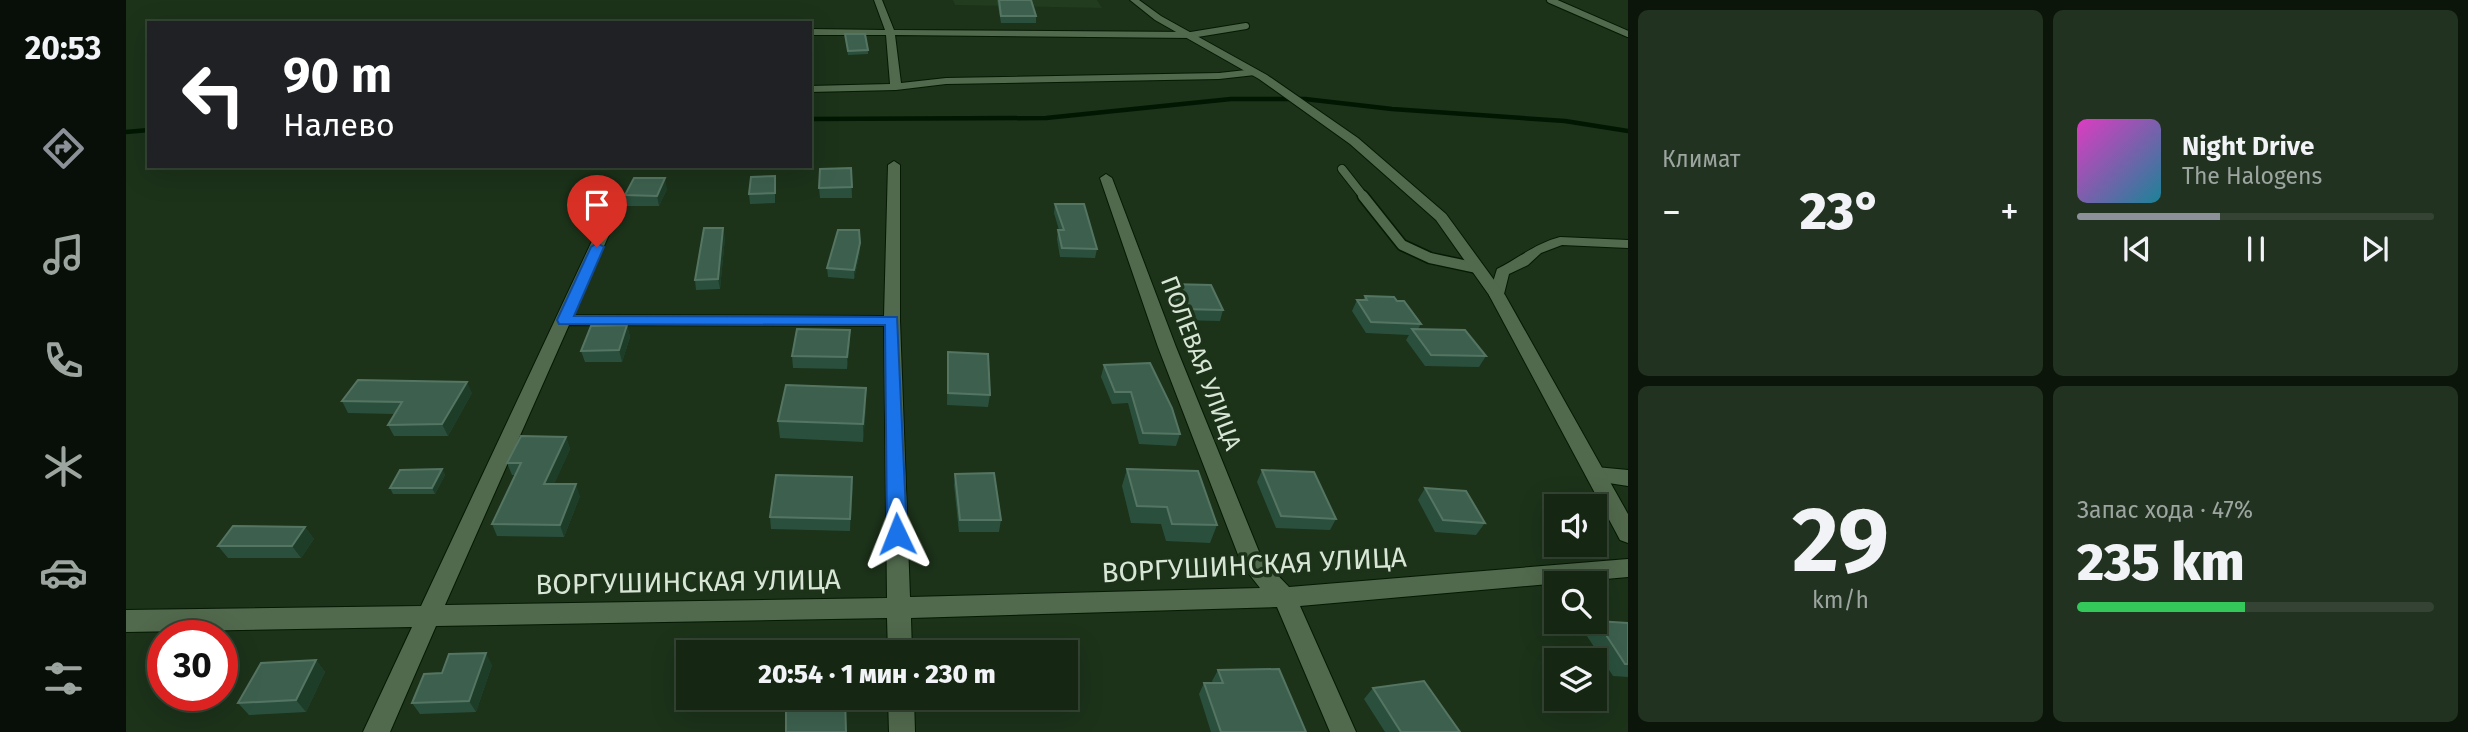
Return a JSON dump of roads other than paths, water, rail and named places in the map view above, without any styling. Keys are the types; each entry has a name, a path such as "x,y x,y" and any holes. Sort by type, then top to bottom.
{"street":[{"path":"878,0 890,32 896,86"},
{"path":"1134,0 1158,18 1255,72 1354,141 1441,217 1497,295 1628,534"},
{"path":"812,32 1191,35"},
{"path":"812,89 946,81 1219,76 1255,72"},
{"path":"894,165 892,321 900,640"},
{"name":"ПОЛЕВАЯ УЛИЦА","path":"1106,178 1167,347 1254,565 1284,597"},
{"path":"376,732 619,197"},
{"path":"1497,295 1502,272 1523,262 1536,250 1560,241 1628,244"},
{"path":"565,320 892,321"},
{"path":"1596,475 1628,478"},
{"name":"ВОРГУШИНСКАЯ УЛИЦА","path":"126,621 900,608 1284,597 1628,568"},
{"path":"1284,597 1343,732"},
{"path":"901,710 902,732"}],"lane":[{"path":"1550,0 1628,34"},
{"path":"1191,35 1246,26"},
{"path":"1342,169 1402,245 1430,258 1477,268"}],"waterway":[{"path":"812,119 1046,118 1231,99 1305,99 1392,109 1565,121 1628,131"},
{"path":"126,132 147,130"}]}
